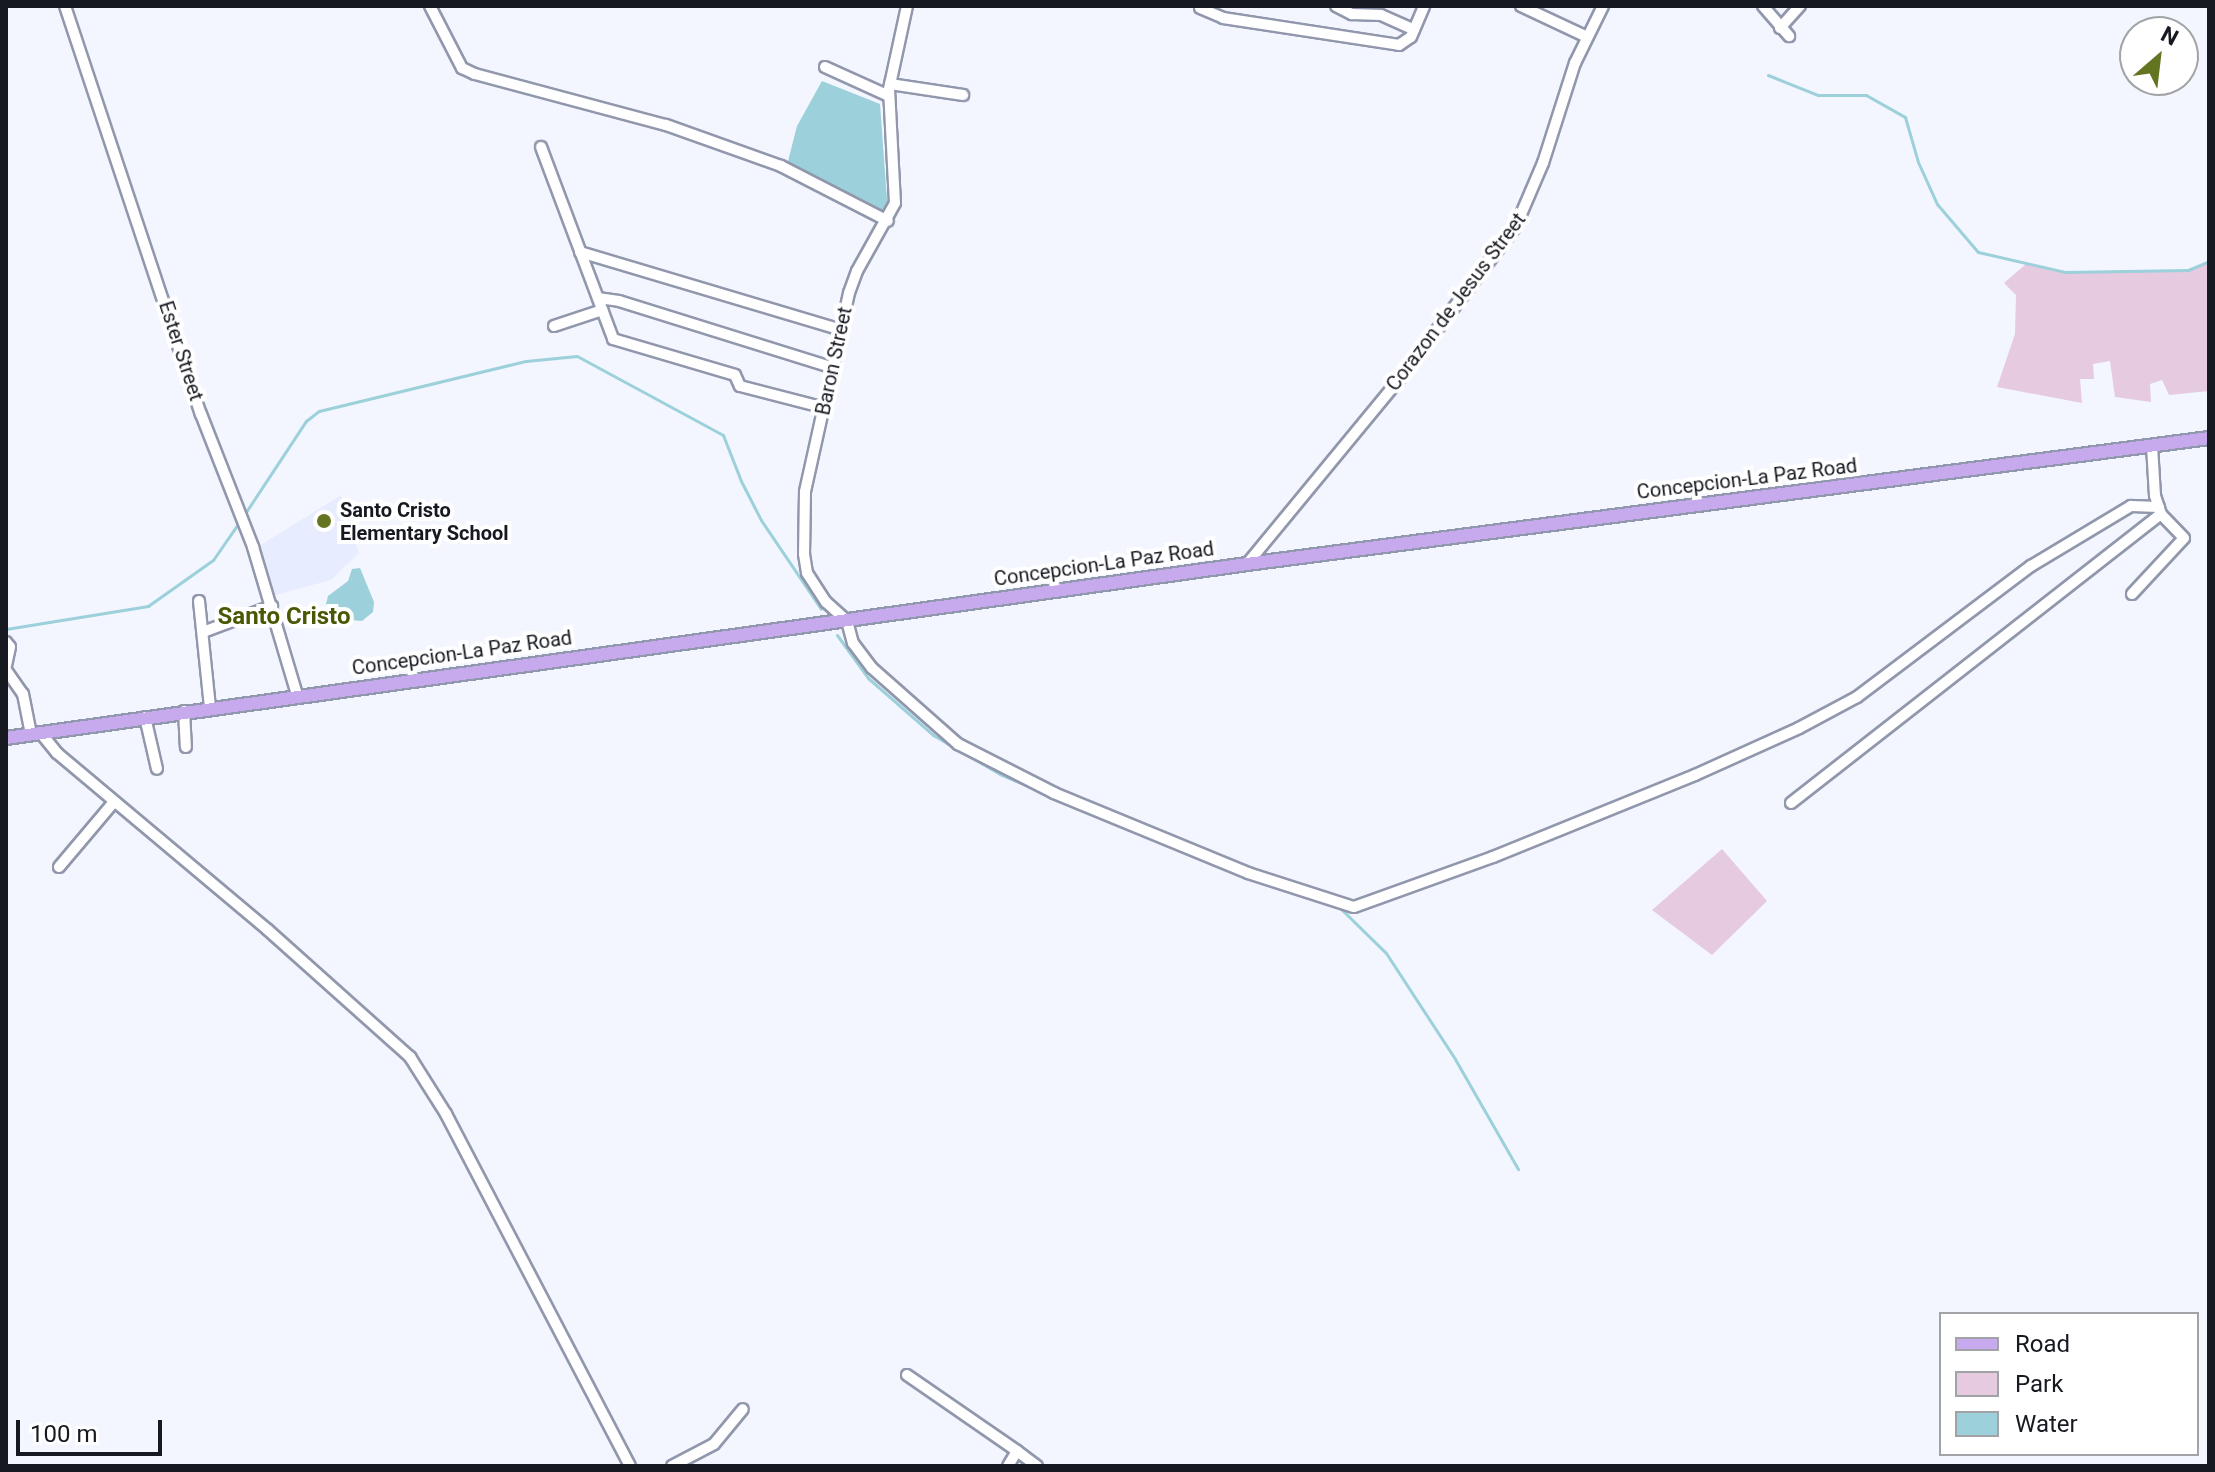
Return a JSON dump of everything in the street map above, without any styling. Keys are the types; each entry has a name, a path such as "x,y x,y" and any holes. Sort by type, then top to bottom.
{"main road":[{"name":"Concepcion-La Paz Road","path":"6,738 1247,564 2209,438"}],"street":[{"name":"Ester Street","path":"65,6 237,512 272,606 297,695"},
{"path":"430,6 462,68 666,125 781,166 888,221"},
{"name":"Baron Street","path":"907,6 889,96 895,203 888,221 854,278 805,492 804,554 815,588 847,621 853,643 872,668 916,710 978,757 1054,793 1248,873 1354,907 1493,857 1695,775 1799,728 1857,697 2031,566 2131,506 2160,510"},
{"path":"1336,6 1352,14 1381,15 1414,30"},
{"path":"1200,8 1223,18 1395,45 1408,42 1424,6"},
{"path":"1521,6 1585,36"},
{"name":"Corazon de Jesus Street","path":"1247,564 1401,377 1516,226 1535,184 1585,36 1603,6"},
{"path":"1763,6 1785,32 1800,6"},
{"path":"825,67 889,96"},
{"path":"890,84 963,95"},
{"path":"541,147 613,339 735,375 740,386 825,408"},
{"path":"580,252 842,330"},
{"path":"598,298 619,301 834,368"},
{"path":"554,326 602,310"},
{"path":"2132,594 2184,538 2160,510 2155,496 2152,445"},
{"path":"1791,803 2160,510"},
{"path":"199,601 210,707"},
{"path":"203,632 272,606"},
{"path":"6,642 10,647 6,668 23,694 36,733 268,930 410,1057 446,1114 630,1466"},
{"path":"184,711 186,747"},
{"path":"145,717 157,769"},
{"path":"59,867 114,802"},
{"path":"907,1375 1037,1466"},
{"path":"672,1466 714,1444 743,1409"},
{"path":"1008,1466 1017,1451"}],"shaded area":[{"name":"Santo Cristo Elementary School","path":"341,495 359,553 331,580 272,596 256,548"}],"green space":[{"path":"2209,261 2209,391 2169,395 2162,380 2150,384 2151,402 2115,397 2110,361 2093,364 2094,379 2080,379 2082,403 1997,387 2015,334 2016,295 2004,283 2027,263 2065,272 2188,270"},
{"path":"1722,849 1767,901 1712,955 1652,910"}],"water":[{"path":"822,81 880,104 888,213 787,165 797,126"},
{"path":"360,568 374,602 373,612 362,621 339,619 326,604 328,596 348,581 352,569"}],"waterway":[{"path":"1768,75 1818,95 1866,95 1905,117 1918,162 1937,204 1978,252 2065,272 2188,270 2209,261"},
{"path":"244,515 306,421 319,411 526,361 577,356 723,435 761,520 821,609"},
{"path":"6,629 148,606 213,560 240,521"},
{"path":"837,635 868,678 933,735 1000,774 1044,793"},
{"path":"1084,811 1140,834"},
{"path":"1338,906 1386,953 1455,1059 1518,1169"}],"place":[{"name":"Santo Cristo Elementary School","path":"324,521"}],"district":[{"name":"Santo Cristo","path":"284,617"}]}
